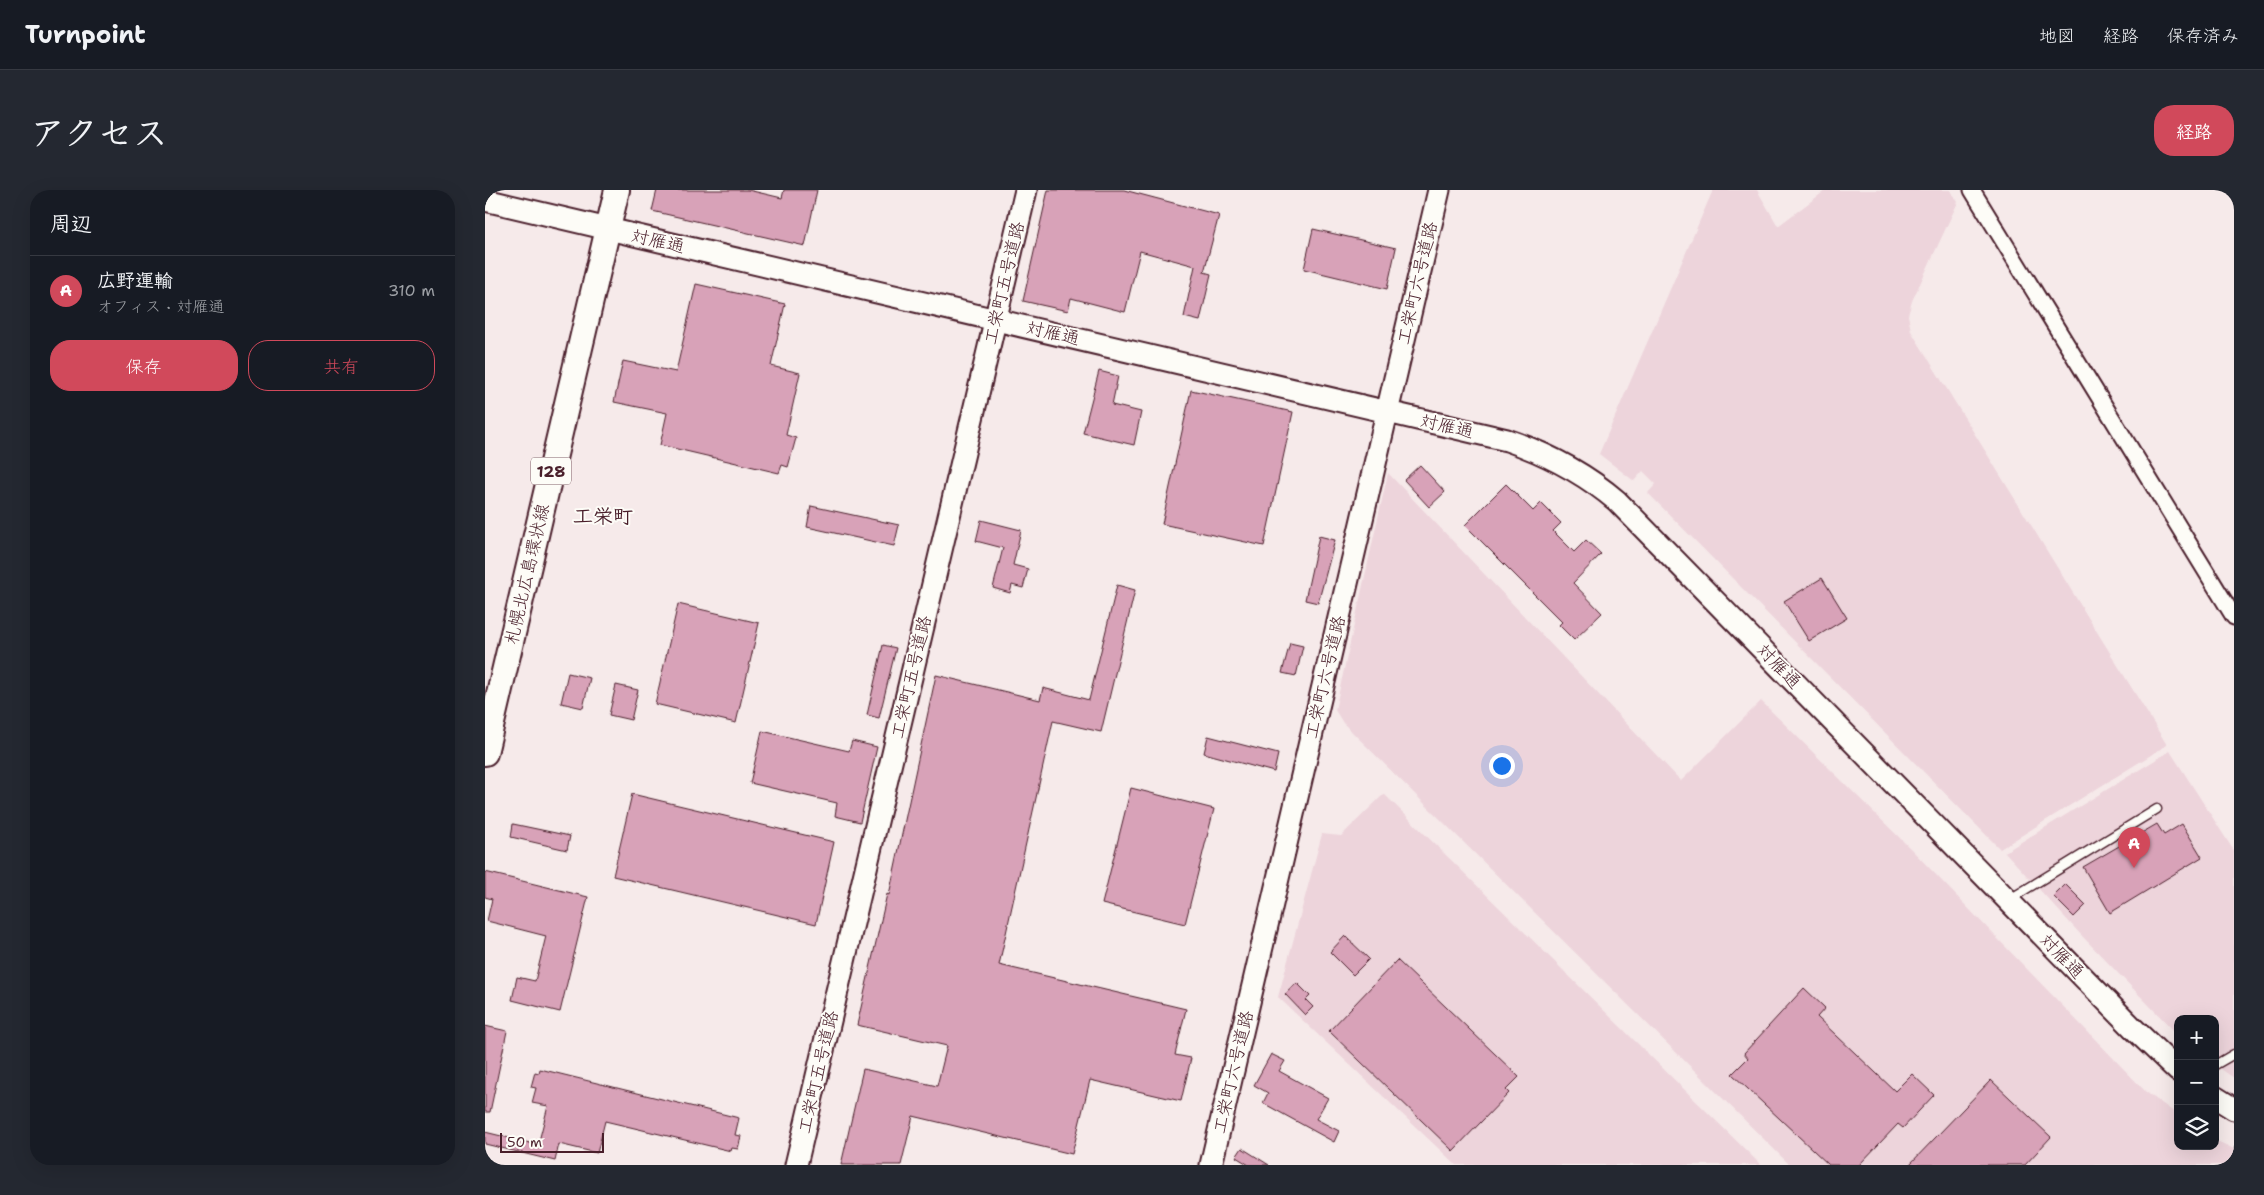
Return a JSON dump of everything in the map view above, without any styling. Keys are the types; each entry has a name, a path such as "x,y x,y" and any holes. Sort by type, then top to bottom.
{"main road":[{"name":"札幌北広島環状線","path":"485,753 617,190"}],"street":[{"name":"工栄町五号道路","path":"797,1165 1026,190"},
{"name":"工栄町六号道路","path":"1211,1165 1439,190"},
{"path":"1972,190 2234,617"},
{"name":"対雁通","path":"485,200 1507,440 1533,448 1577,471 1599,485 1617,501 2133,1028 2174,1067"},
{"path":"2219,1100 2234,1109"}],"lane":[{"path":"2009,900 2157,809"},
{"path":"2219,1063 2234,1054"}],"shaded area":[{"path":"1713,190 1757,190 1778,226 1826,190 1950,190 1958,202 1912,301 1908,315 1911,331 2167,745 2000,849 1648,493 1656,484 1643,471 1634,481 1599,454"},
{"path":"1388,473 1681,781 1761,701 1911,849 2146,1092 2174,1112 2174,1150 2219,1150 2219,1142 2234,1149 2234,1165 1790,1165 1343,723 1335,710"},
{"path":"2170,751 2234,851 2234,1078 2219,1068 2219,1015 2174,1015 2174,1031 2083,937 2005,852"},
{"path":"1384,794 1761,1165 1456,1165 1278,997 1322,834 1341,836"}],"building":[{"path":"657,190 748,190 782,198 784,190 817,190 805,246 652,211"},
{"path":"1048,190 1124,190 1219,215 1204,272 1211,274 1200,321 1184,317 1195,266 1140,251 1125,312 1071,298 1068,311 1023,301"},
{"path":"1313,229 1396,248 1387,289 1304,269"},
{"path":"696,284 785,304 771,366 800,373 786,435 796,438 788,467 782,465 779,473 660,445 667,413 614,402 623,361 676,372"},
{"path":"1099,371 1118,376 1112,405 1141,412 1134,445 1083,433"},
{"path":"1191,390 1293,412 1264,546 1162,524"},
{"path":"1420,465 1445,492 1429,507 1404,480"},
{"path":"1506,484 1533,511 1541,503 1561,523 1553,531 1574,552 1586,540 1601,554 1573,583 1602,613 1574,640 1559,625 1562,622 1465,525"},
{"path":"811,506 899,525 894,546 807,527"},
{"path":"981,520 1021,530 1013,565 1028,569 1023,588 1012,585 1010,593 993,588 1003,548 976,541"},
{"path":"1319,536 1335,540 1318,603 1305,600"},
{"path":"1822,578 1847,618 1809,641 1784,601"},
{"path":"1117,585 1135,590 1101,732 1053,721 999,965 1186,1009 1175,1055 1191,1058 1181,1101 1090,1080 1072,1154 913,1116 901,1165 841,1165 863,1069 937,1086 947,1046 857,1025 887,894 889,895 936,675 1040,700 1043,688 1089,700"},
{"path":"678,604 759,623 736,723 655,704"},
{"path":"1290,643 1303,646 1296,676 1282,673"},
{"path":"883,645 896,648 879,718 867,715"},
{"path":"568,673 590,678 583,708 561,703"},
{"path":"616,685 638,690 631,720 609,715"},
{"path":"762,731 849,751 852,741 877,747 860,822 835,816 837,803 750,783"},
{"path":"1208,736 1278,754 1274,772 1204,753"},
{"path":"1131,788 1214,809 1185,924 1102,904"},
{"path":"632,794 834,842 816,924 613,876"},
{"path":"513,824 570,836 567,850 511,837"},
{"path":"2157,824 2164,835 2182,824 2202,857 2110,913 2083,867"},
{"path":"485,872 588,897 560,1012 512,1000 517,977 535,981 546,936 487,921 492,899 485,897"},
{"path":"2065,884 2086,905 2074,917 2053,896"},
{"path":"1345,936 1369,959 1353,975 1330,952"},
{"path":"1397,960 1519,1077 1506,1090 1509,1093 1453,1151 1329,1031"},
{"path":"1297,983 1310,996 1306,1000 1313,1007 1305,1015 1285,994"},
{"path":"1804,988 1825,1008 1817,1017 1895,1091 1912,1074 1934,1095 1903,1128 1898,1124 1859,1165 1829,1165 1732,1074 1748,1058 1744,1053"},
{"path":"485,1026 507,1031 490,1112 485,1112"},
{"path":"1271,1054 1285,1061 1279,1071 1328,1098 1316,1119 1339,1131 1334,1142 1263,1103 1268,1093 1254,1085"},
{"path":"540,1069 739,1118 735,1135 741,1136 738,1149 732,1148 731,1151 605,1121 597,1153 559,1144 555,1161 485,1144 485,1132 538,1145 548,1106 532,1103 536,1088 531,1087 535,1072 539,1073"},
{"path":"1991,1080 2051,1137 2025,1165 1909,1165"},
{"path":"1242,1148 1269,1165 1249,1165 1236,1157"}],"place":[{"name":"広野運輸","path":"2134,868"}],"district":[{"name":"工栄町","path":"603,516"}]}
